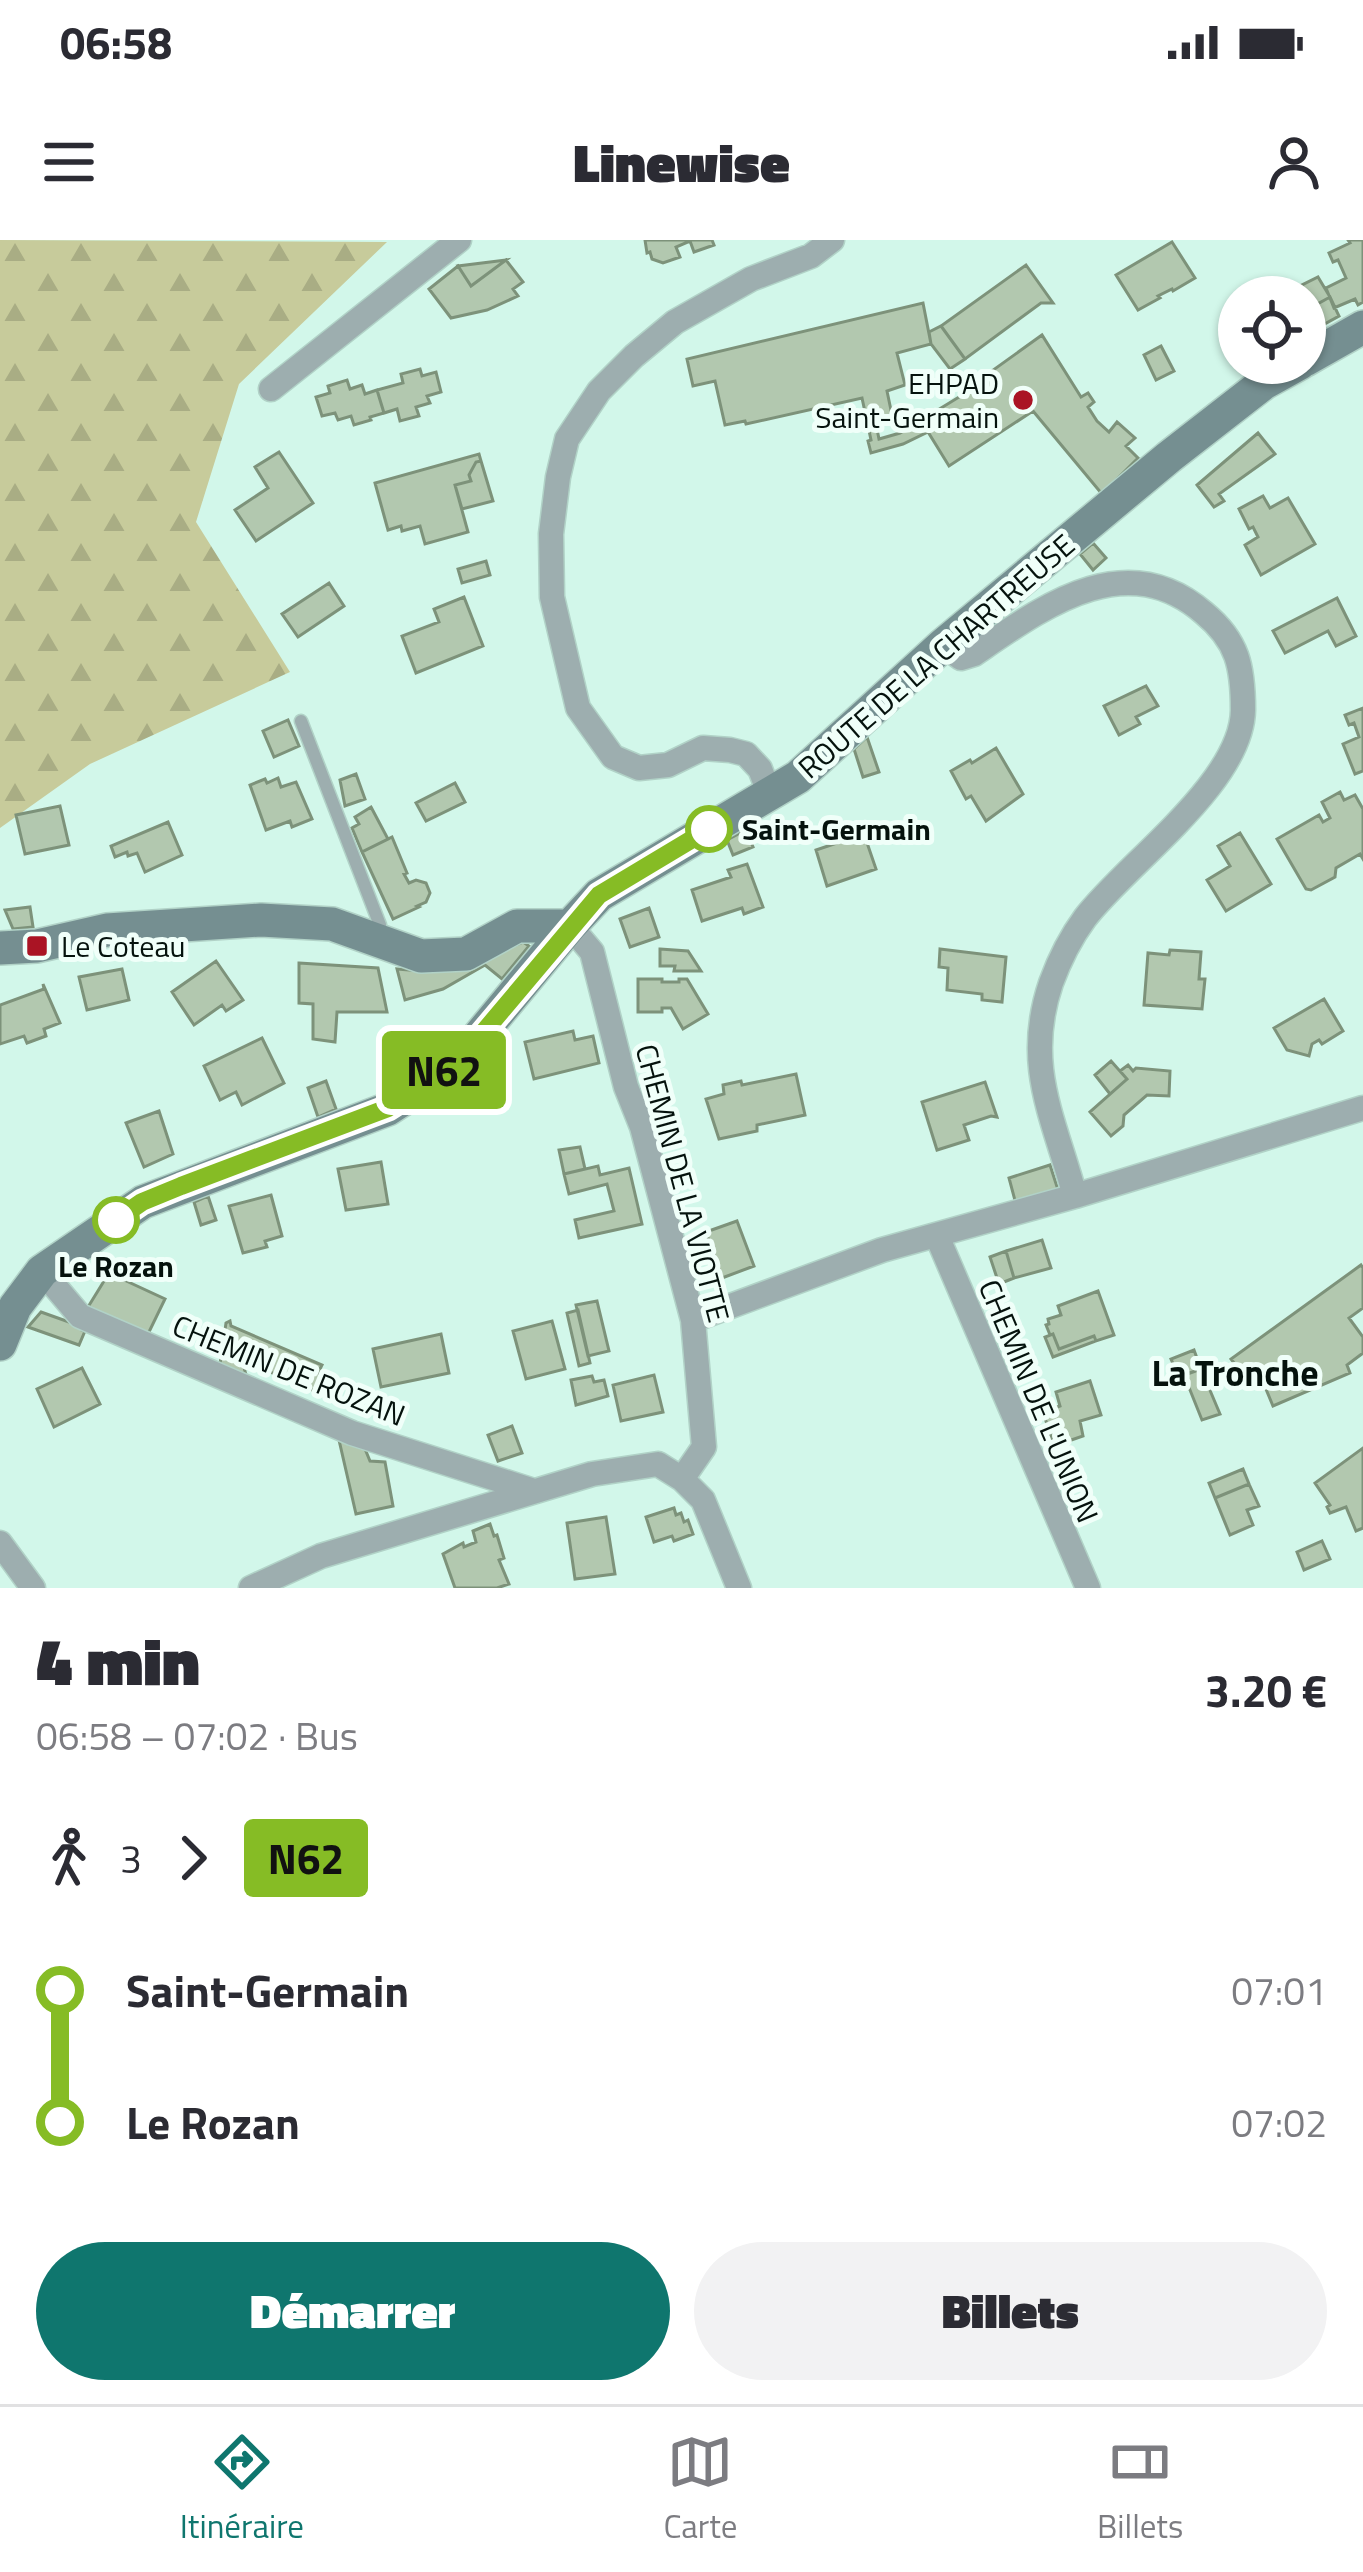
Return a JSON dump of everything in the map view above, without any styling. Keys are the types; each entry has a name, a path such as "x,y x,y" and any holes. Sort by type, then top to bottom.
{"main road":[{"name":"ROUTE DE LA CHARTREUSE","path":"1326,348 1363,327"},
{"name":"ROUTE DE LA CHARTREUSE","path":"0,1344 15,1307 42,1271 142,1202 371,1116 424,1085 476,1041 599,895 770,795 825,755 943,644 1263,384"},
{"path":"0,948 37,946 107,930 261,920 332,924 421,956 466,954 518,926 570,926"}],"street":[{"path":"271,389 459,240"},
{"path":"770,795 760,769 746,754 730,750 703,748 668,765 640,768 613,758 578,708 551,597 551,534 567,439 598,391 675,322 751,279 812,256 832,240"},
{"path":"943,644 961,658 974,654 1053,604 1088,589 1139,581 1197,607 1234,646 1243,713 1240,732 1224,765 1082,922 1052,983 1039,1029 1040,1076 1075,1196"},
{"name":"CHEMIN DE LA VIOTTE","path":"570,926 592,952 693,1320 704,1447 682,1479"},
{"path":"0,964 37,946"},
{"path":"693,1320 882,1250 1363,1108"},
{"name":"CHEMIN DE L'UNION","path":"937,1237 1088,1588"},
{"name":"CHEMIN DE ROZAN","path":"42,1271 80,1316 352,1433 535,1491"},
{"path":"251,1588 321,1556 592,1474 658,1464 703,1500 739,1588"},
{"path":"0,1543 33,1588"}],"lane":[{"path":"301,721 380,925 377,942"}],"green space":[{"path":"0,240 387,242 239,384 196,522 290,672 90,764 0,828"}],"building":[{"path":"645,240 712,240 714,245 694,252 690,241 676,247 680,257 663,263 647,253"},
{"path":"1348,240 1363,240 1363,302 1358,305 1355,299 1334,308 1326,288 1346,278 1329,253 1350,243"},
{"path":"1172,242 1195,278 1138,310 1116,275"},
{"path":"506,260 523,282 513,289 518,296 487,310 451,318 429,289 458,266 471,286"},
{"path":"506,260 471,286 458,266"},
{"path":"1026,265 1053,303 1041,303 965,359 941,326"},
{"path":"1330,297 1339,316 1326,323 1326,299"},
{"name":"EHPAD Saint-Germain","path":"923,303 931,344 897,353 905,385 887,391 892,415 875,419 879,439 900,433 964,394 1042,335 1081,397 1088,393 1094,402 1088,407 1097,421 1109,432 1117,422 1135,438 1126,446 1138,458 1102,494 1033,411 949,466 928,432 871,453 862,398 725,425 715,381 693,386 687,359"},
{"path":"941,326 965,359 950,369 931,344 929,332"},
{"path":"1161,346 1174,371 1156,380 1144,355"},
{"path":"420,369 422,376 436,372 441,392 427,396 430,403 416,407 419,416 400,421 397,409 384,413 377,390 403,383 401,374"},
{"path":"347,380 350,389 362,385 365,394 377,390 384,413 354,425 351,416 338,420 335,413 322,416 316,397 330,393 328,386"},
{"path":"1258,433 1275,454 1219,494 1224,501 1214,507 1197,485"},
{"path":"279,452 313,503 256,541 235,510 268,488 255,467"},
{"path":"479,454 481,461 469,475 471,481 455,485 468,532 425,544 420,526 388,530 375,483"},
{"path":"481,461 493,501 462,509 455,485 471,481 469,475"},
{"path":"1263,496 1270,508 1288,498 1315,544 1261,575 1245,545 1258,537 1239,509"},
{"path":"1093,543 1106,558 1093,570 1080,554"},
{"path":"486,561 490,575 462,583 458,569"},
{"path":"329,583 344,606 298,637 282,614"},
{"path":"464,597 483,646 416,673 402,636 439,622 434,609"},
{"path":"1337,598 1356,636 1336,646 1328,631 1285,653 1273,631"},
{"path":"1146,686 1158,706 1136,717 1140,724 1119,735 1104,706"},
{"path":"1363,708 1363,771 1355,774 1343,744 1359,737 1345,715"},
{"path":"288,720 299,746 274,757 263,731"},
{"path":"867,737 879,772 863,777 854,749"},
{"path":"996,748 1023,794 986,821 971,796 966,799 951,771"},
{"path":"356,774 365,799 345,806 340,780"},
{"path":"278,778 281,787 296,782 312,819 266,830 250,785"},
{"path":"455,783 465,802 426,821 416,803"},
{"path":"1340,792 1344,800 1355,795 1363,809 1363,859 1360,854 1336,868 1335,877 1306,889 1277,839 1319,815 1323,822 1330,818 1322,802"},
{"path":"60,806 69,845 25,854 16,815"},
{"path":"371,807 388,839 362,852 352,828 359,824 355,817"},
{"path":"168,822 182,855 145,872 137,853 115,857 111,846"},
{"path":"746,830 753,847 733,855 727,840"},
{"path":"1240,833 1271,884 1226,911 1207,880 1230,866 1218,846"},
{"path":"864,834 876,869 827,886 816,850"},
{"path":"392,837 409,883 426,883 430,893 419,907 393,919 362,852"},
{"path":"747,864 763,907 744,914 742,908 702,921 692,890 731,877 728,870"},
{"path":"30,907 33,927 13,929 5,910"},
{"path":"649,908 659,937 630,947 620,919"},
{"path":"523,942 529,946 502,979 485,965 443,989 405,1000 397,969 461,967"},
{"path":"660,949 688,951 701,971 660,966"},
{"path":"940,949 1006,957 1002,1002 947,990 948,968 939,967"},
{"path":"1170,950 1201,952 1202,1009 1144,1005 1148,953 1169,955"},
{"path":"216,961 243,1000 226,1011 222,1005 194,1025 172,992"},
{"path":"299,963 378,968 387,1012 337,1012 335,1042 313,1039 313,1004 299,1003"},
{"path":"122,969 129,1000 87,1010 79,977"},
{"path":"638,979 687,979 708,1014 683,1029 671,1008 638,1012"},
{"path":"43,984 60,1023 44,1029 46,1036 27,1043 24,1036 0,1044 0,1005 44,989"},
{"path":"1324,999 1343,1031 1322,1044 1319,1040 1312,1044 1309,1056 1287,1050 1274,1028"},
{"path":"573,1031 575,1040 593,1036 599,1063 534,1079 525,1042"},
{"path":"262,1038 284,1083 242,1105 236,1092 220,1100 204,1066"},
{"path":"1111,1061 1127,1079 1110,1094 1095,1075"},
{"path":"1128,1065 1133,1071 1170,1071 1169,1096 1147,1095 1124,1115 1123,1126 1111,1136 1090,1112 1127,1079 1120,1071"},
{"path":"796,1074 805,1115 719,1139 706,1099 724,1094 723,1085"},
{"path":"326,1081 336,1109 318,1117 308,1088"},
{"path":"985,1082 997,1117 964,1125 969,1140 937,1150 922,1102"},
{"path":"159,1111 173,1154 144,1167 126,1123"},
{"path":"580,1147 585,1169 564,1174 559,1150"},
{"path":"381,1162 388,1204 346,1210 338,1169"},
{"path":"1050,1165 1060,1196 1017,1208 1009,1178"},
{"path":"598,1166 600,1175 629,1168 642,1224 579,1238 575,1220 614,1211 607,1184 569,1194 564,1174"},
{"path":"271,1195 282,1236 265,1241 267,1247 243,1253 229,1206"},
{"path":"208,1196 216,1220 201,1225 194,1202"},
{"path":"737,1221 754,1266 722,1278 706,1232"},
{"path":"1042,1240 1051,1268 1014,1278 1006,1251"},
{"path":"1006,1251 1014,1278 999,1284 990,1257"},
{"path":"1361,1265 1363,1308 1349,1318 1363,1337 1363,1353 1347,1365 1350,1373 1273,1406 1263,1382 1248,1389 1231,1359"},
{"path":"109,1273 165,1299 148,1334 88,1307"},
{"path":"1098,1291 1114,1335 1096,1341 1094,1336 1059,1349 1046,1325 1048,1319 1061,1315 1058,1306"},
{"path":"597,1301 609,1351 588,1356 576,1305"},
{"path":"578,1310 590,1363 579,1366 567,1313"},
{"path":"41,1312 83,1327 79,1345 28,1327"},
{"path":"230,1321 231,1326 322,1365 318,1373 329,1386 324,1395 242,1360 246,1375 220,1364"},
{"path":"552,1321 565,1369 526,1379 513,1331"},
{"path":"441,1334 449,1373 381,1387 373,1349"},
{"path":"1053,1334 1059,1349 1094,1336 1096,1341 1053,1357 1045,1337"},
{"path":"1194,1350 1201,1369 1179,1377 1171,1359"},
{"path":"82,1368 100,1404 54,1427 37,1389"},
{"path":"1201,1369 1220,1414 1202,1420 1184,1375"},
{"path":"654,1375 663,1412 621,1421 613,1385"},
{"path":"592,1376 594,1382 604,1380 608,1396 576,1405 571,1380"},
{"path":"1090,1381 1101,1415 1080,1421 1083,1436 1054,1446 1043,1412 1060,1406 1056,1392"},
{"path":"512,1426 522,1453 498,1461 488,1435"},
{"path":"339,1440 365,1449 370,1461 385,1462 393,1506 356,1514"},
{"path":"1363,1448 1363,1528 1356,1531 1346,1507 1330,1513 1315,1483"},
{"path":"1243,1469 1249,1484 1215,1498 1209,1483"},
{"path":"1249,1484 1259,1506 1247,1510 1253,1525 1230,1535 1215,1498"},
{"path":"674,1508 684,1522 688,1520 693,1534 654,1542 646,1517"},
{"path":"606,1517 615,1574 575,1579 567,1523"},
{"path":"490,1524 509,1584 455,1588 443,1554 476,1542 473,1531"},
{"path":"1322,1541 1330,1559 1304,1570 1297,1552"}],"bus line":[{"name":"N62","path":"116,1220 142,1202 388,1108 424,1085 476,1041 599,895 709,829"}],"place":[{"name":"EHPAD Saint-Germain","path":"1023,400"},
{"name":"Saint-Germain","path":"709,829"},
{"name":"Le Coteau","path":"37,946"},
{"name":"Le Rozan","path":"116,1220"}],"district":[{"name":"La Tronche","path":"1235,1372"}]}
